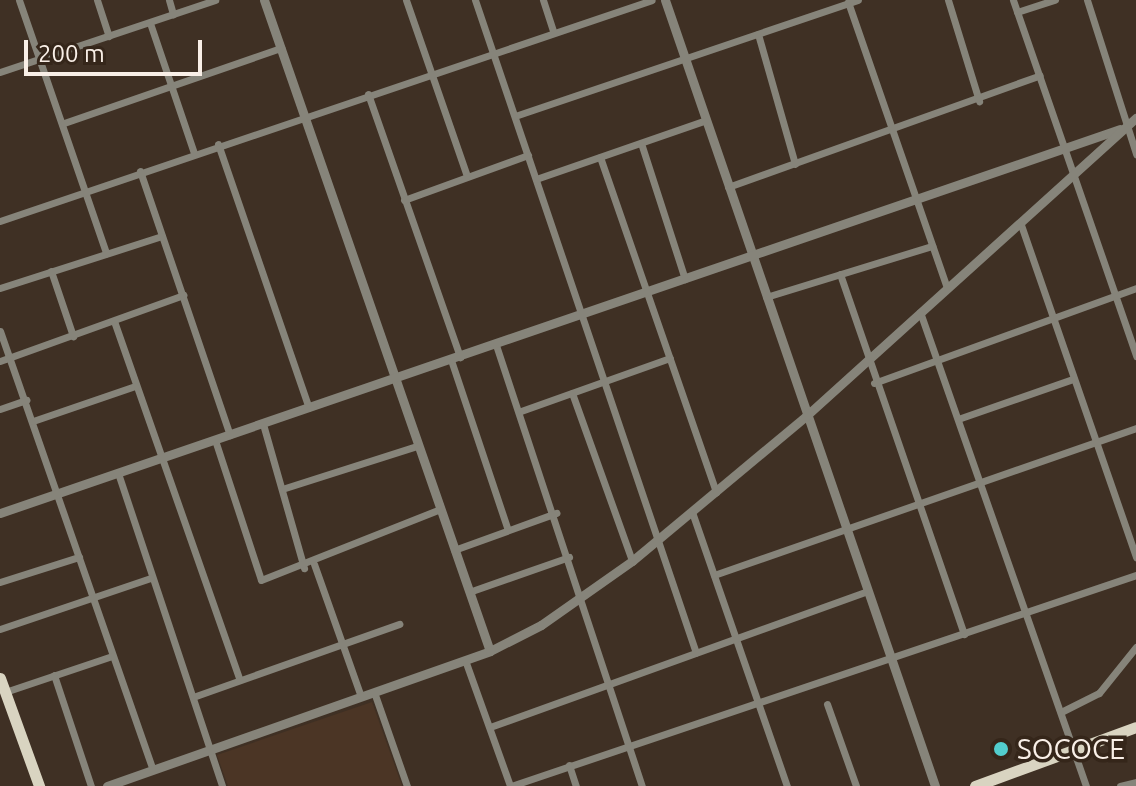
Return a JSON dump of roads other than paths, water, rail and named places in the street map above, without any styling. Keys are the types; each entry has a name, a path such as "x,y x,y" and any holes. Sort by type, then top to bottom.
{"main road":[{"path":"0,678 39,786"},
{"path":"975,786 1136,727"}],"street":[{"path":"19,0 64,123 106,253"},
{"path":"97,0 109,36"},
{"path":"169,0 173,14"},
{"path":"0,72 215,0"},
{"path":"264,0 490,651"},
{"path":"406,0 467,176"},
{"path":"475,0 661,537 696,653"},
{"path":"543,0 553,31"},
{"path":"0,221 218,144 652,0"},
{"path":"665,0 935,786"},
{"path":"515,116 858,0"},
{"path":"948,0 979,101"},
{"path":"1013,0 1136,356"},
{"path":"1017,12 1055,0"},
{"path":"1087,0 1136,154"},
{"path":"848,2 947,288"},
{"path":"150,23 194,153"},
{"path":"758,34 795,164"},
{"path":"64,123 281,48"},
{"path":"728,187 979,101 1040,75"},
{"path":"368,94 508,530"},
{"path":"107,786 490,651 584,597 632,561 806,416 1136,118"},
{"path":"536,179 706,120"},
{"path":"0,513 1127,127"},
{"path":"641,143 685,279"},
{"path":"218,144 309,408"},
{"path":"404,200 528,155"},
{"path":"600,157 716,492"},
{"path":"140,171 230,435"},
{"path":"1020,222 1136,557"},
{"path":"0,288 162,236"},
{"path":"766,297 932,246"},
{"path":"51,271 73,336"},
{"path":"840,274 916,505 964,634"},
{"path":"874,383 1136,288"},
{"path":"0,361 183,295"},
{"path":"920,312 1086,786"},
{"path":"114,321 240,680"},
{"path":"0,331 153,770"},
{"path":"496,345 584,597 642,786"},
{"path":"521,411 670,358"},
{"path":"958,419 1073,379"},
{"path":"33,421 135,386"},
{"path":"572,393 632,561"},
{"path":"0,409 26,400"},
{"path":"263,424 304,568"},
{"path":"714,575 1136,428"},
{"path":"215,440 255,572 269,581 440,509"},
{"path":"282,489 417,446"},
{"path":"118,473 222,786"},
{"path":"692,512 787,786"},
{"path":"454,550 556,513"},
{"path":"0,582 79,557"},
{"path":"469,592 569,557"},
{"path":"314,564 361,697"},
{"path":"465,660 514,785 1136,575"},
{"path":"0,629 151,578"},
{"path":"490,727 866,592"},
{"path":"193,697 399,624"},
{"path":"1061,712 1099,693 1136,647"},
{"path":"5,692 112,656"},
{"path":"54,675 91,786"},
{"path":"374,692 407,786"},
{"path":"827,704 856,786"},
{"path":"569,765 576,786"},
{"path":"1120,786 1136,782"}],"place":[{"name":"SOCOCE","path":"1001,749"}]}
